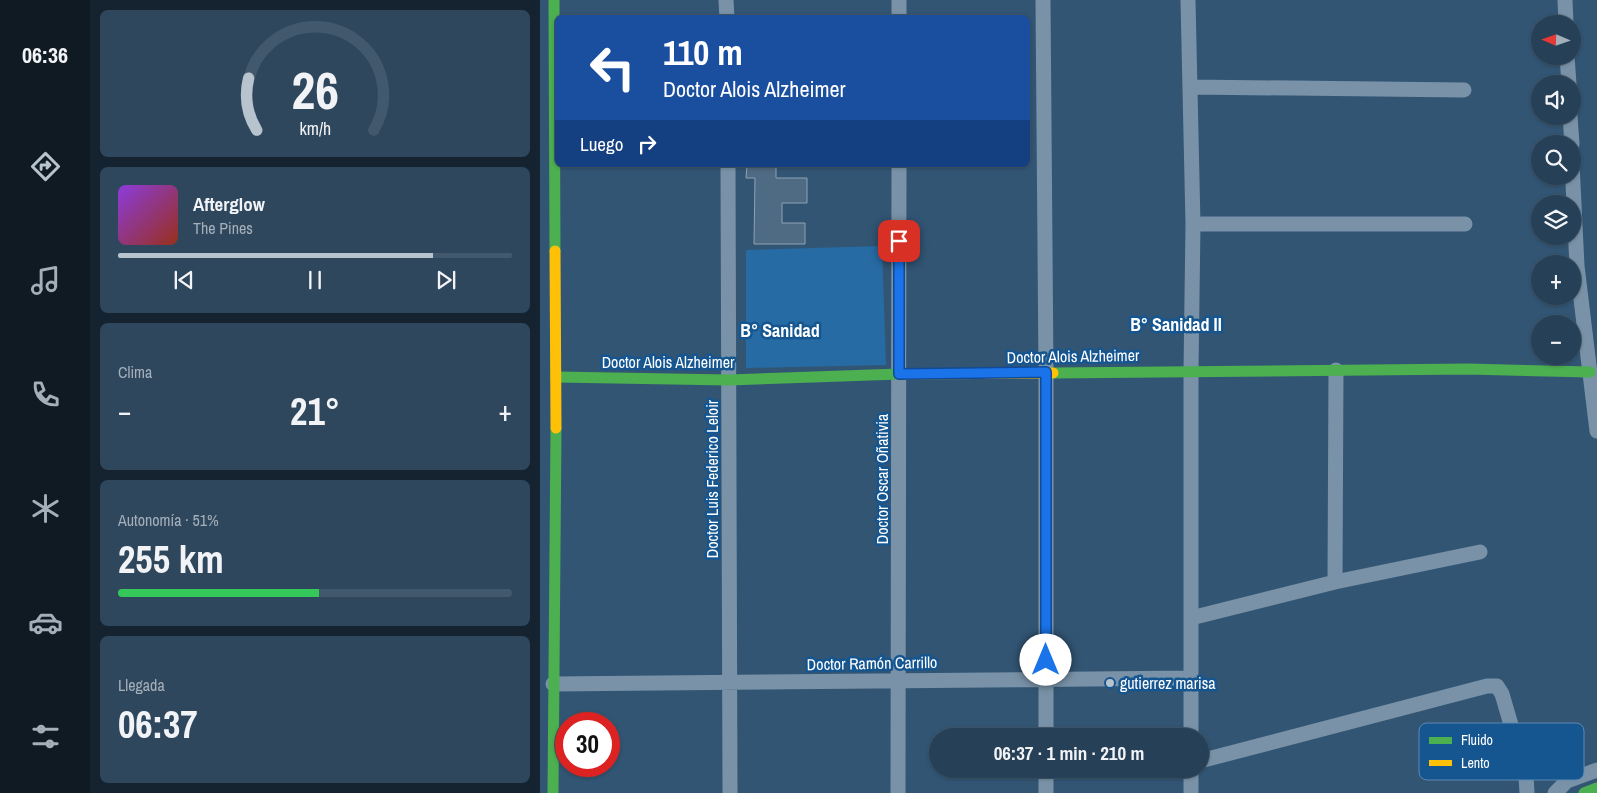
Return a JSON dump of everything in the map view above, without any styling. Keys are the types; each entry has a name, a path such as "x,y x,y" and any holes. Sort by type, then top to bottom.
{"street":[{"path":"553,793 556,377 554,0"},
{"path":"726,0 726,15"},
{"path":"899,0 899,15"},
{"path":"1043,0 1046,728"},
{"path":"1188,0 1193,224 1191,728"},
{"path":"1565,0 1566,15"},
{"path":"1191,88 1464,90"},
{"name":"Doctor Luis Federico Leloir","path":"728,167 730,793"},
{"name":"Doctor Oscar Oñativia","path":"898,793 899,167"},
{"path":"1573,185 1577,266 1597,431"},
{"path":"1193,224 1465,224"},
{"name":"Doctor Alois Alzheimer","path":"556,377 729,380 899,374 1046,372 1468,369 1590,372"},
{"path":"1335,582 1336,370"},
{"path":"1191,618 1335,582 1480,552"},
{"name":"Doctor Ramón Carrillo","path":"553,684 1190,678"},
{"path":"1209,759 1487,686 1497,686 1502,694 1510,723"},
{"path":"1584,774 1597,770"},
{"path":"1046,778 1046,793"},
{"path":"1191,778 1191,793"},
{"path":"1526,780 1527,793"},
{"path":"1555,793 1566,780"},
{"path":"1584,793 1597,788"}],"shaded area":[{"path":"882,246 886,365 746,368 746,250"}],"building":[{"path":"747,167 776,167 776,178 807,178 807,203 782,203 782,223 805,223 805,244 754,244 755,178 746,178"}],"traffic: fast":[{"path":"554,0 555,251"},
{"path":"1053,373 1468,369 1590,372"},
{"path":"556,377 729,380 900,374"},
{"path":"553,793 556,428"},
{"path":"1584,793 1597,788"}],"traffic: slow":[{"path":"555,251 556,428"},
{"path":"900,374 1053,373"}],"place":[{"name":"gutierrez marisa","path":"1110,683"}],"district":[{"name":"B° Sanidad II","path":"1176,325"},
{"name":"B° Sanidad","path":"780,331"}],"route":[{"path":"899,241 899,374 1046,372 1046,660"}]}
